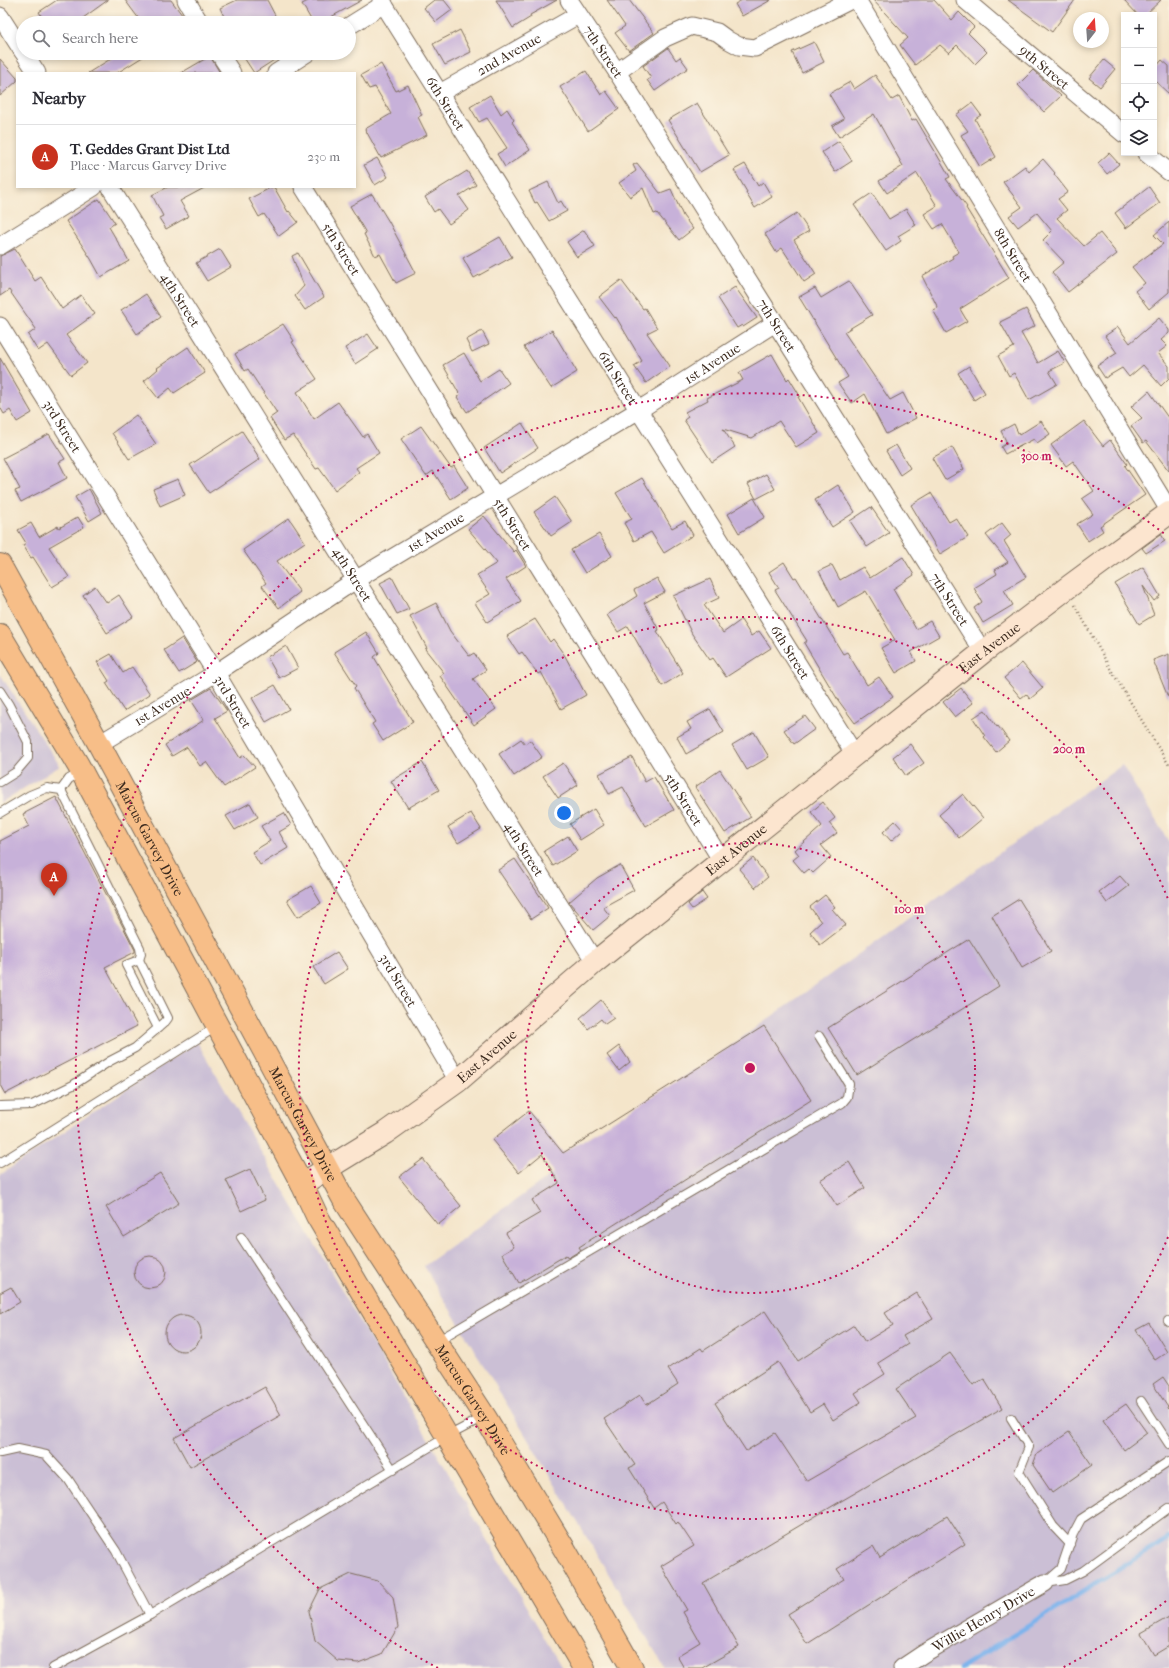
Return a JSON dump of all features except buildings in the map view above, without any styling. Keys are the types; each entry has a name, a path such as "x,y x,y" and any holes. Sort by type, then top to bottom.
{"highway":[{"name":"Marcus Garvey Drive","path":"1,567 99,744 328,1167 344,1200 485,1417 565,1550 632,1668"},
{"name":"Marcus Garvey Drive","path":"0,635 81,772 302,1184 317,1216 584,1668"}],"main road":[{"name":"East Avenue","path":"302,1184 385,1133 458,1081 595,962 983,652 1066,588 1169,512"}],"street":[{"path":"186,0 196,16"},
{"name":"7th Street","path":"569,0 617,72 983,652"},
{"path":"617,72 665,38 692,26 717,32 739,46 755,48 851,0"},
{"name":"8th Street","path":"857,0 1169,512"},
{"name":"9th Street","path":"965,0 1121,131"},
{"path":"356,21 382,2"},
{"name":"6th Street","path":"382,2 855,755"},
{"name":"2nd Avenue","path":"440,93 578,15"},
{"path":"0,16 16,41"},
{"path":"28,60 36,72"},
{"path":"224,60 231,72"},
{"path":"278,72 296,60"},
{"path":"1150,156 1169,172"},
{"path":"0,246 92,188"},
{"name":"4th Street","path":"111,188 357,579 595,962"},
{"name":"5th Street","path":"304,188 722,861"},
{"name":"1st Avenue","path":"99,744 216,673 357,579 638,410 775,323"},
{"name":"3rd Street","path":"0,326 216,673 458,1081"},
{"name":"Willie Henry Drive","path":"902,1668 1045,1583"}],"lane":[{"path":"0,690 28,742 28,758 16,772 0,782"},
{"path":"61,790 69,779 81,772"},
{"path":"0,813 30,795 47,788 61,790"},
{"path":"0,1106 32,1105 73,1086 110,1061 135,1048 168,1018 139,960 141,954 140,948 61,790"},
{"path":"139,960 126,965 158,1028"},
{"path":"0,1163 217,1026"},
{"path":"436,1341 842,1103 847,1097 849,1084 820,1036"},
{"path":"241,1238 393,1470"},
{"path":"1141,1401 1169,1444"},
{"path":"53,1668 150,1615 448,1436 485,1417"},
{"path":"1011,1418 1030,1447 1019,1472 1053,1526 1070,1544"},
{"path":"0,1454 18,1449 46,1455 68,1479 116,1551 150,1615"},
{"path":"1045,1583 1061,1569 1073,1534 1081,1519 1169,1461"},
{"path":"1045,1583 1065,1580 1083,1571 1169,1508"}],"path":[{"path":"1066,588 1112,670 1169,765"}],"shaded area":[{"path":"0,674 60,766 0,803"},
{"path":"1122,765 1169,842 1169,1668 665,1668 424,1266"},
{"path":"197,1042 562,1668 0,1668 0,1175"}],"waterway":[{"path":"961,1668 1169,1538"}],"place":[{"name":"T. Geddes Grant Dist Ltd","path":"54,896"}]}
